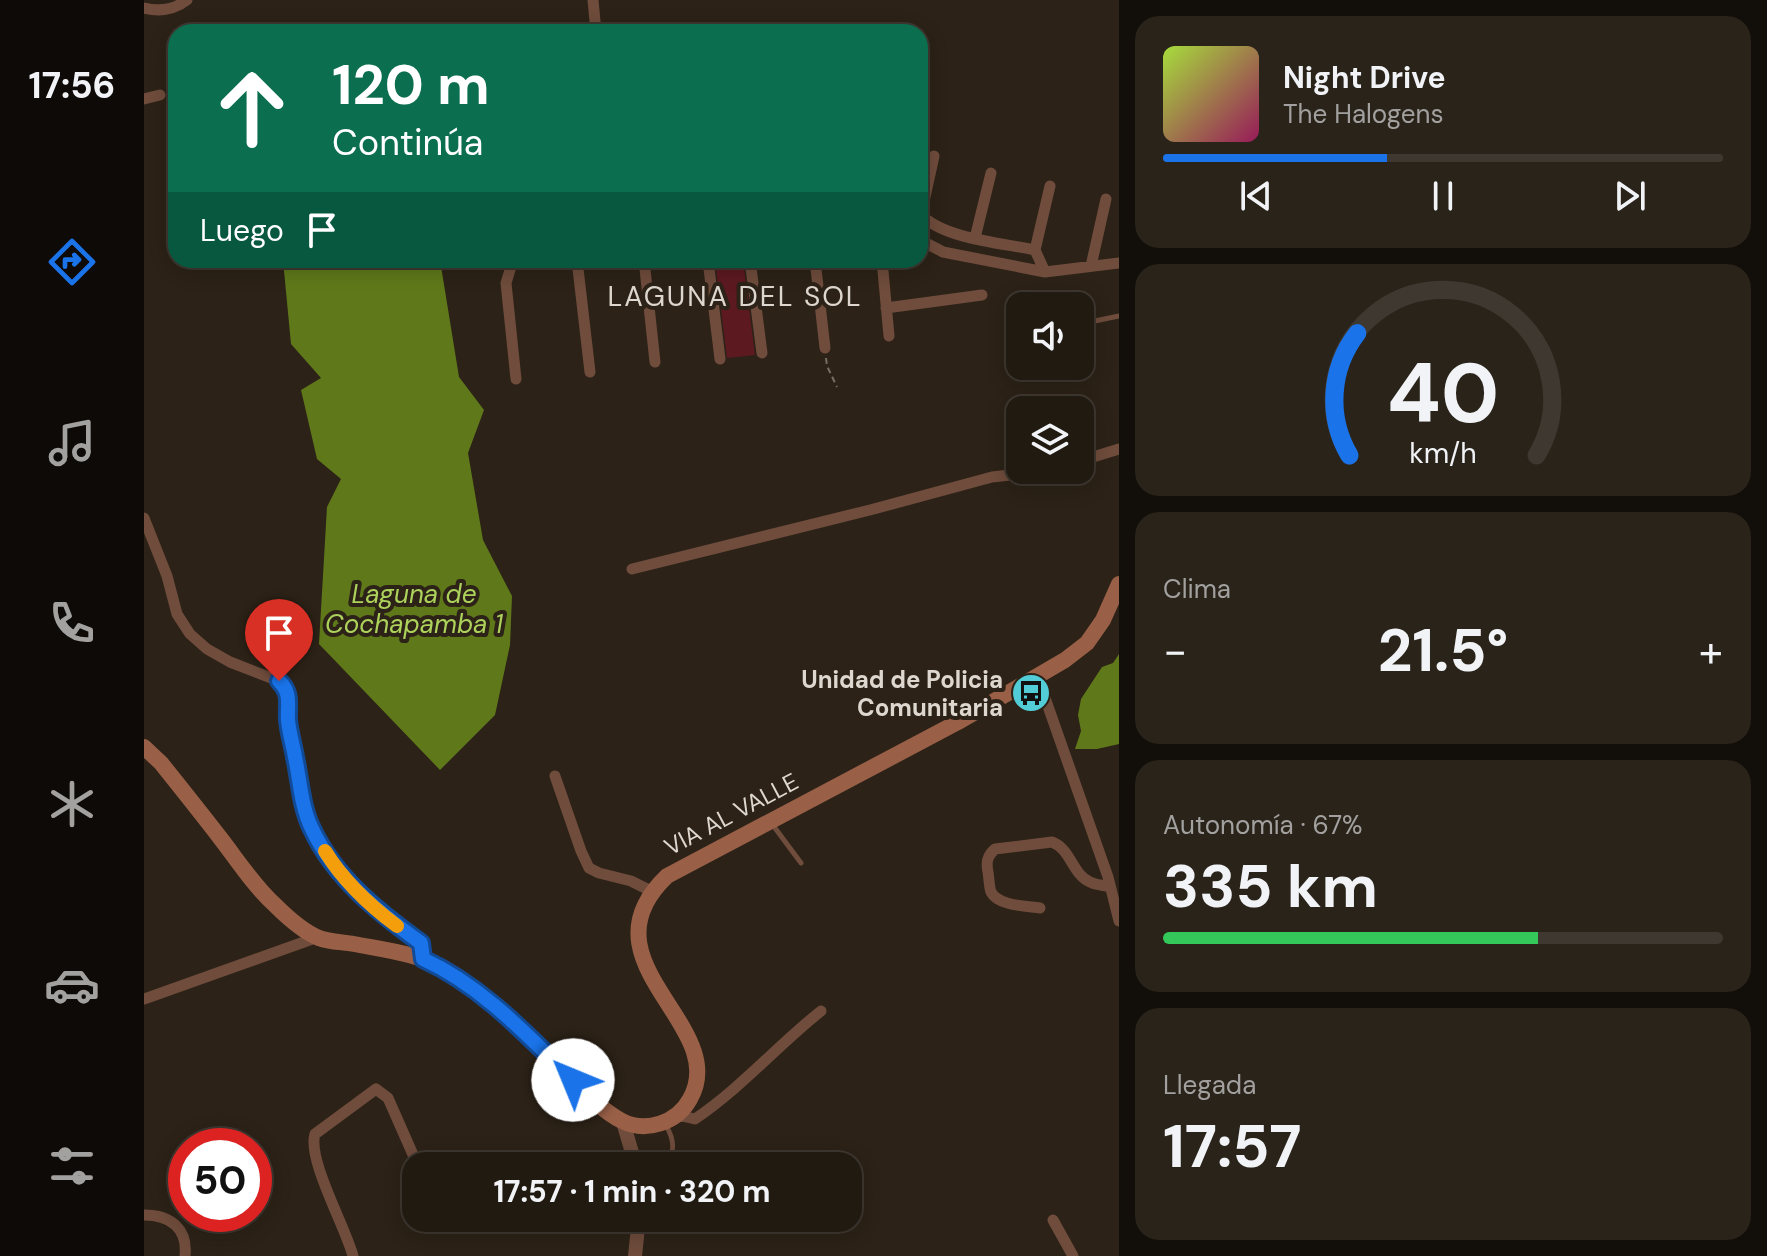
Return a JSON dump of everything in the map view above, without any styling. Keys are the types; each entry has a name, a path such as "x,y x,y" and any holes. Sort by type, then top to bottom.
{"main road":[{"name":"VIA AL VALLE","path":"651,891 667,876 958,722 1065,660 1087,643 1103,620 1119,584"},
{"path":"144,747 161,763 274,905 318,937 423,959 445,969 471,986 598,1104 623,1122 649,1126 683,1110 691,1098 699,1070 694,1051 642,956 636,932 641,911 651,891"}],"street":[{"path":"144,8 157,11 169,9 187,0"},
{"path":"593,0 595,24"},
{"path":"144,99 160,95"},
{"path":"928,183 934,156"},
{"path":"975,238 991,173"},
{"path":"1045,272 1035,250 1050,186"},
{"path":"1091,266 1106,199"},
{"path":"928,222 932,226 975,238 1035,250"},
{"path":"928,244 943,252 1045,272 1119,263"},
{"path":"511,268 506,283 516,379"},
{"path":"578,268 590,372"},
{"path":"645,268 655,362"},
{"path":"709,268 720,359"},
{"path":"751,268 762,353"},
{"path":"816,268 825,348"},
{"path":"883,268 889,336"},
{"path":"886,308 982,295"},
{"path":"1094,457 1119,449"},
{"path":"632,569 1006,475"},
{"path":"144,518 167,576 177,614 190,634 207,649 230,662 279,681 286,687 288,721 311,828 347,882 369,904 421,943 423,959"},
{"path":"1037,675 1112,880 1119,921"},
{"path":"555,776 589,868 631,881 651,891"},
{"path":"1040,908 1013,904 992,894 986,865 988,854 995,849 1052,842 1060,845 1089,882 1112,880"},
{"path":"144,999 318,937"},
{"path":"667,1120 682,1116 695,1119 712,1108 788,1037 821,1011"},
{"path":"353,1256 316,1161 312,1144 315,1134 376,1089 388,1098 412,1152"},
{"path":"623,1122 632,1152"},
{"path":"144,1215 164,1216 176,1224 185,1242 185,1256"},
{"path":"1053,1220 1073,1256"},
{"path":"635,1256 638,1232"}],"lane":[{"path":"1094,321 1119,316"},
{"path":"769,820 801,863"},
{"path":"667,1120 673,1143 671,1152"}],"path":[{"path":"825,348 827,366 837,387"}],"shaded area":[{"path":"716,268 744,268 755,355 727,358"}],"water":[{"name":"Laguna de Cochapamba 1","path":"284,268 441,268 459,377 484,410 468,453 483,540 512,596 510,645 495,715 440,770 319,644 327,507 341,479 317,459 301,390 321,378 291,344"},
{"path":"1119,654 1119,744 1097,749 1075,749 1081,731 1078,715 1081,699 1102,667 1113,663"}],"slow traffic":[{"path":"325,851 347,882 397,926"}],"place":[{"name":"Unidad de Policia Comunitaria","path":"1031,693"}],"district":[{"name":"LAGUNA DEL SOL","path":"735,296"}],"route":[{"path":"279,681 286,687 289,699 288,721 311,828 347,882 369,904 421,943 423,959 471,986 573,1080"}]}
